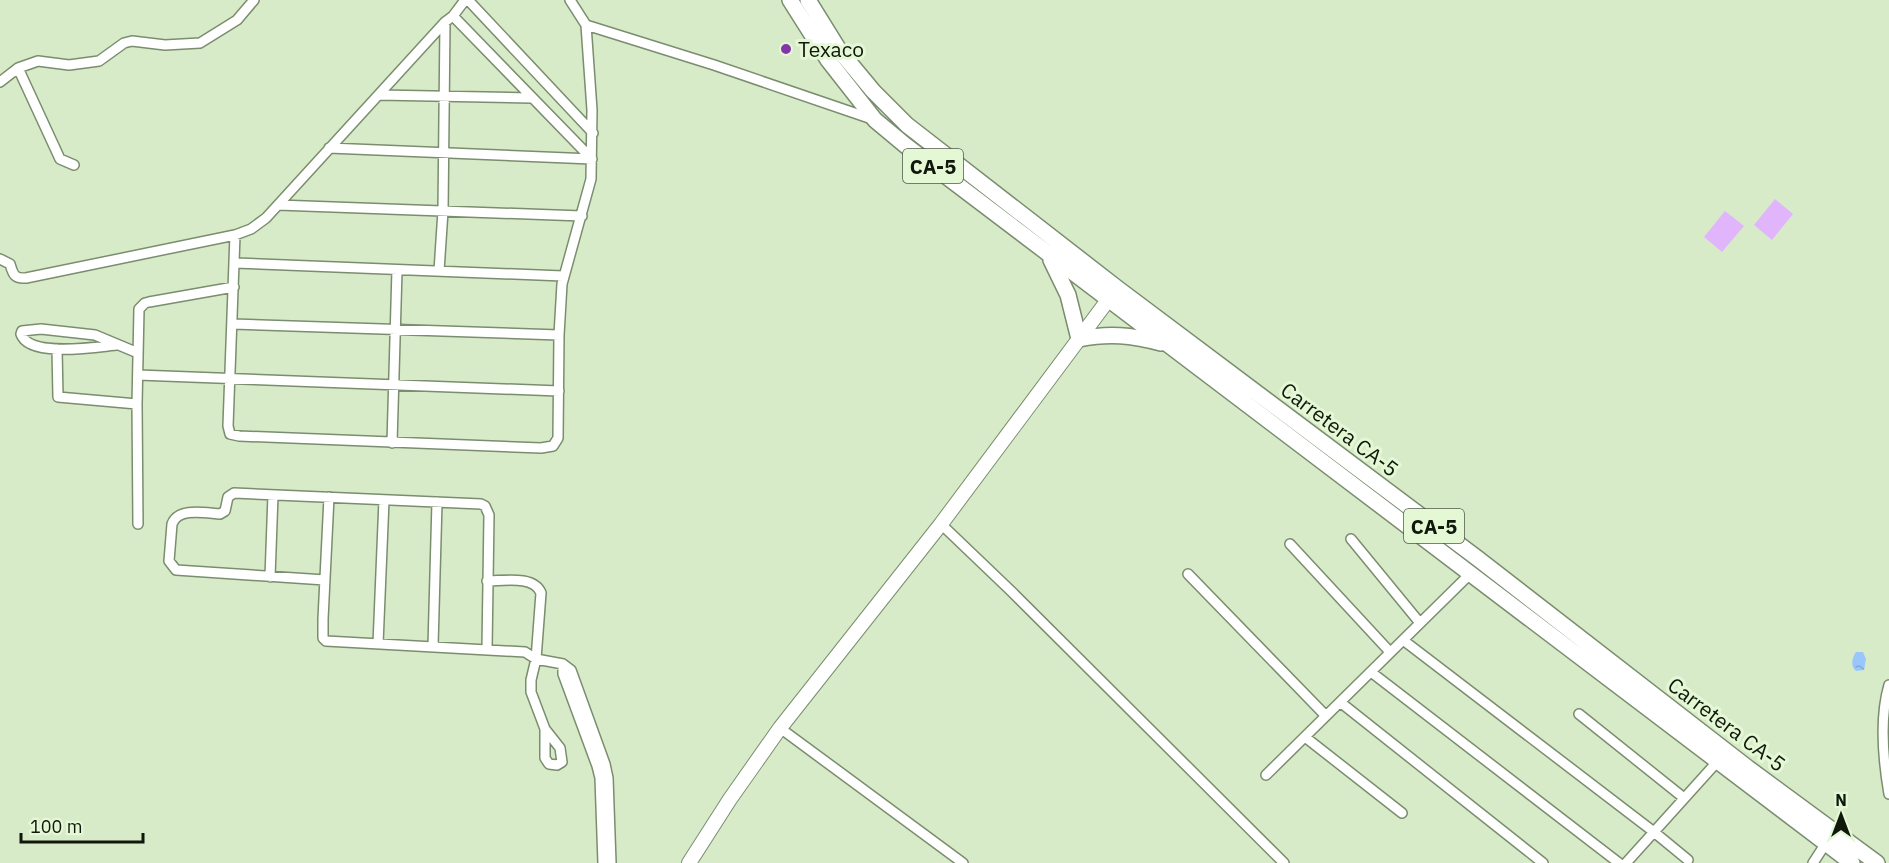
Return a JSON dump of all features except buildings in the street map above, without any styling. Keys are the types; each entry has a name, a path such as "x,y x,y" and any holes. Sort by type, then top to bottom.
{"highway":[{"name":"Carretera CA-5","path":"790,0 828,60 876,120 904,145 1046,253 1113,294 1422,516 1748,768 1877,863"},
{"name":"Carretera CA-5","path":"808,0 839,50 873,91 907,125 1113,294 1168,345 1852,863"},
{"path":"1046,253 1056,267 1068,295 1079,339 1101,334 1126,335 1168,345"},
{"path":"1662,720 1670,717 1748,768"}],"main road":[{"path":"689,863 780,728 940,524 1113,294"}],"street":[{"path":"0,82 18,68 38,61 69,64 99,61 124,43 132,41 165,45 200,43 237,20 254,0"},
{"path":"448,0 455,12 531,98 592,159"},
{"path":"0,259 10,264 15,276 26,278 235,235 251,229 266,218 467,0 593,133"},
{"path":"235,235 228,426 230,434 392,443 542,448 553,446 558,438 559,335 563,276 591,179 593,133 586,25 570,0"},
{"path":"439,271 443,211 445,22"},
{"path":"586,25 714,65 876,120"},
{"path":"18,68 60,159 74,165"},
{"path":"379,95 531,98"},
{"path":"329,148 592,159"},
{"path":"278,205 582,216"},
{"path":"235,263 563,276"},
{"path":"392,443 397,270"},
{"path":"138,524 137,313 145,303 234,287"},
{"path":"233,324 559,335"},
{"path":"116,345 57,350 34,345 24,340 21,334 22,331 34,329 64,330 95,335 138,352"},
{"path":"57,350 58,397 137,404"},
{"path":"138,375 559,391"},
{"path":"325,580 176,570 170,561 172,524 177,515 183,513 220,514 225,511 228,497 234,493 481,504 488,510 488,649"},
{"path":"270,578 273,495"},
{"path":"329,497 323,630 326,641 525,652 536,659 563,664 571,670 605,764 609,794 611,863"},
{"path":"378,644 384,500"},
{"path":"433,646 437,502"},
{"path":"940,524 1011,591 1284,863"},
{"path":"1350,539 1420,623"},
{"path":"1290,544 1390,652"},
{"path":"1266,775 1471,573"},
{"path":"1188,574 1326,716"},
{"path":"487,580 531,582 539,588 541,593 531,692 545,729"},
{"path":"1403,640 1688,860"},
{"path":"563,664 563,674 597,766 601,796 603,863"},
{"path":"1371,672 1619,863"},
{"path":"1889,685 1883,724 1889,794"},
{"path":"1340,702 1543,863"},
{"path":"1579,714 1684,798"},
{"path":"780,728 963,863"},
{"path":"1305,737 1402,813"},
{"path":"1626,863 1717,762"},
{"path":"1813,863 1826,843"}],"shaded area":[{"path":"1775,199 1793,214 1772,240 1754,225"},
{"path":"1725,211 1744,226 1722,252 1704,237"}],"water":[{"path":"1856,652 1863,652 1866,659 1864,670 1856,671 1853,667"}],"place":[{"name":"Texaco","path":"786,49"}]}
